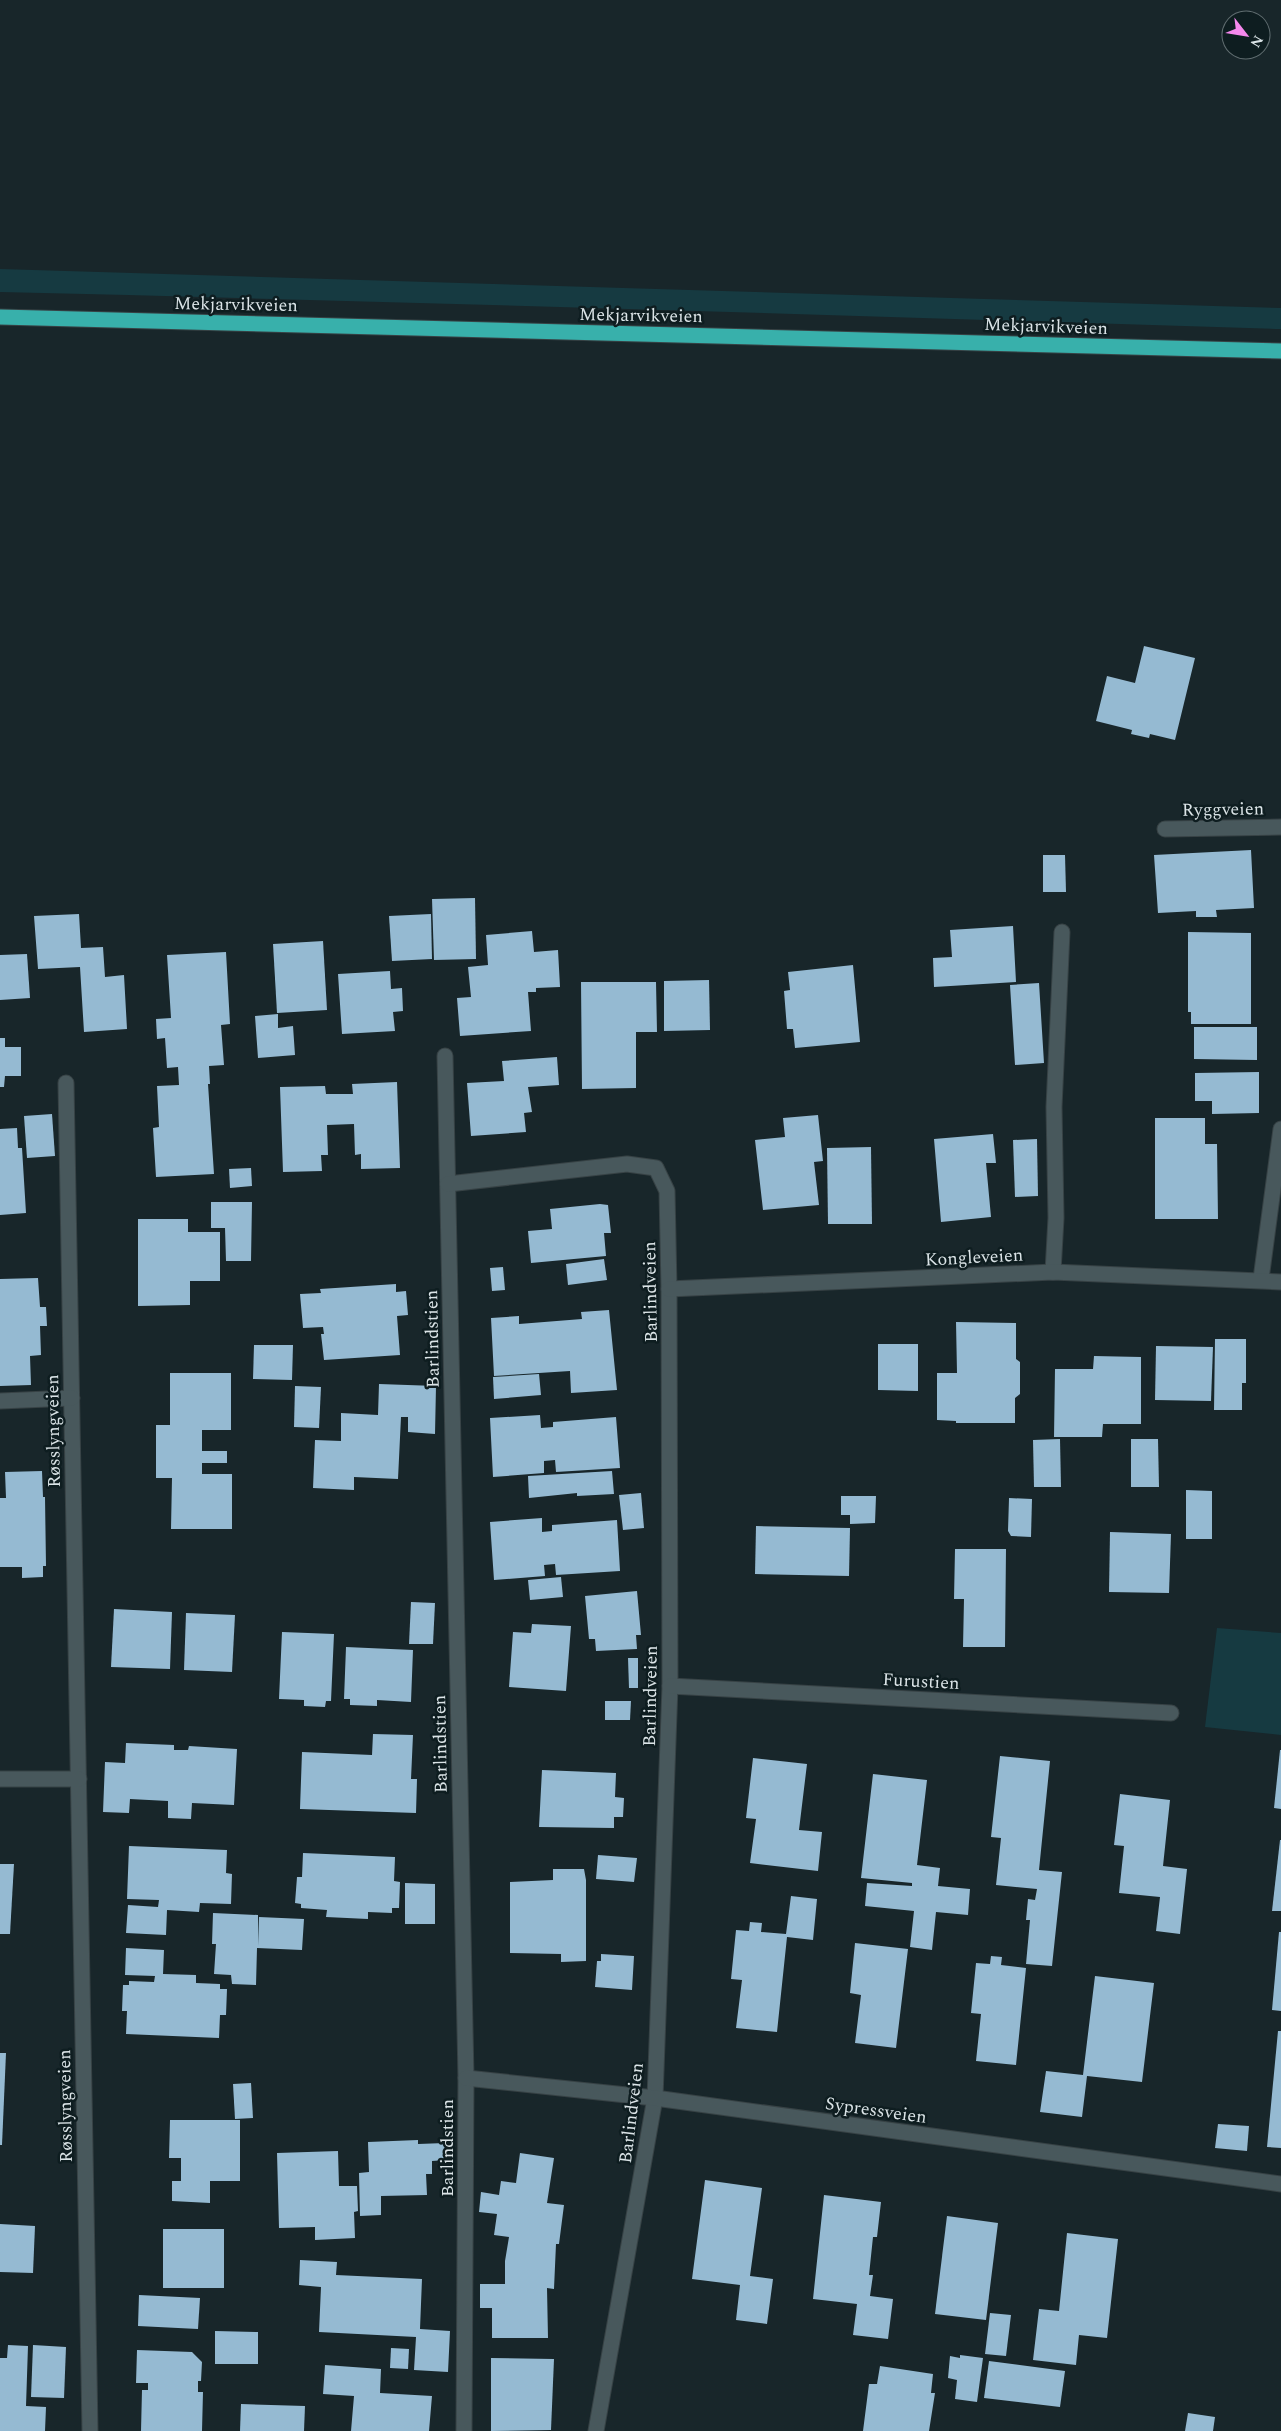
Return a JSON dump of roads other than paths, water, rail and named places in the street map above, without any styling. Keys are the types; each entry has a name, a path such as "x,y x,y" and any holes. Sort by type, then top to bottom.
{"highway":[{"name":"Mekjarvikveien","path":"0,317 1281,351"}],"street":[{"name":"Ryggveien","path":"1165,829 1281,827"},
{"path":"1053,1272 1056,1218 1054,1107 1062,932"},
{"name":"Barlindstien","path":"445,1056 466,2078 464,2431"},
{"name":"Røsslyngveien","path":"66,1083 90,2431"},
{"path":"1261,1279 1281,1129"},
{"name":"Barlindveien","path":"448,1184 627,1164 656,1168 667,1192 670,1686 655,2098 596,2431"},
{"name":"Kongleveien","path":"669,1289 1053,1272 1261,1279 1281,1282"},
{"path":"0,1401 72,1398"},
{"name":"Furustien","path":"670,1686 1171,1713"},
{"path":"0,1779 78,1779"},
{"name":"Sypressveien","path":"466,2078 655,2098 1281,2184"}]}
